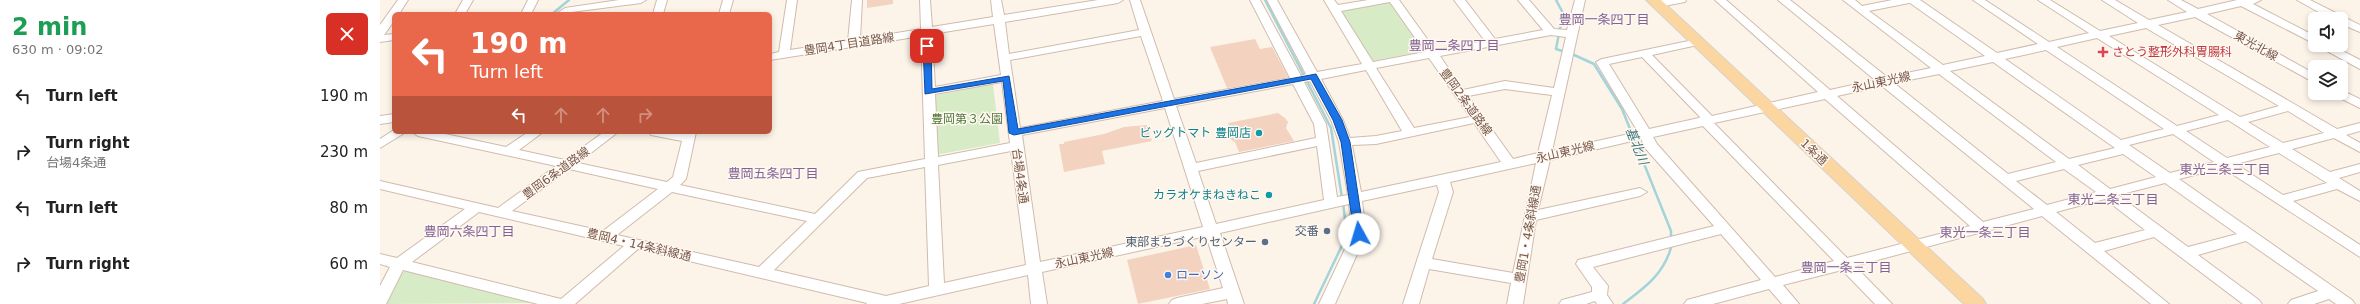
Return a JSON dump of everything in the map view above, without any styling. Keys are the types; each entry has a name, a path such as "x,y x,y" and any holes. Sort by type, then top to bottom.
{"main road":[{"name":"1条通","path":"1656,2 1976,304"}],"street":[{"path":"395,12 404,0"},
{"path":"461,12 468,0"},
{"path":"527,12 533,0"},
{"path":"564,12 641,0"},
{"path":"659,12 662,0"},
{"path":"725,12 728,0"},
{"path":"784,54 792,0"},
{"path":"854,43 857,0"},
{"path":"925,0 937,290"},
{"name":"台場4条通","path":"996,0 1039,304"},
{"name":"豊岡4丁目道路線","path":"772,57 998,20 1071,4 1118,0"},
{"path":"1135,0 1234,298 1177,304"},
{"path":"1255,0 1305,78 1337,120 1345,142 1344,201"},
{"path":"1272,0 1305,78 1320,124 1322,141 1344,201 1359,234 1327,304"},
{"path":"1387,0 1332,4 1410,133"},
{"name":"豊岡2条道路線","path":"1394,0 1510,165"},
{"path":"1459,0 1492,43"},
{"path":"1523,0 1560,33"},
{"name":"豊岡1・4条斜線通","path":"1515,304 1530,217 1543,156 1569,54 1560,33 1580,0"},
{"path":"1656,2 1680,0"},
{"path":"1720,0 1981,228"},
{"path":"1783,0 2161,304"},
{"path":"1848,0 2254,304"},
{"path":"1861,9 1908,0"},
{"path":"1913,0 2347,304"},
{"path":"1978,0 2360,252"},
{"path":"2043,0 2360,197"},
{"path":"2107,0 2360,148"},
{"name":"東光北線","path":"2173,0 2308,75"},
{"name":"永山東光線","path":"886,303 937,290 1443,180 1543,156 2196,13 2240,1 2256,0"},
{"path":"2302,0 2326,12"},
{"path":"2240,1 2308,37"},
{"path":"380,33 392,16"},
{"path":"2348,23 2360,29"},
{"path":"1004,58 1146,32"},
{"path":"1014,133 1492,43 1560,33"},
{"path":"380,39 392,37"},
{"path":"1698,42 1602,62 1640,124 1641,135 1792,304"},
{"path":"2335,52 2360,65"},
{"path":"1644,53 1884,304"},
{"path":"928,92 1006,78"},
{"path":"1460,94 1505,85 1560,92"},
{"path":"2348,97 2360,104"},
{"path":"2006,179 2066,164 2175,130 2290,107"},
{"path":"380,120 392,118"},
{"path":"1345,142 1376,140 1478,119"},
{"path":"1696,304 1772,282 1914,246 2167,177 2360,127"},
{"path":"380,144 397,134"},
{"path":"427,134 818,219"},
{"path":"509,152 534,134"},
{"name":"豊岡6条道路線","path":"500,213 609,134"},
{"path":"605,237 679,179 690,135 678,134"},
{"path":"1191,168 1322,141"},
{"path":"762,273 863,175 1016,146"},
{"path":"2281,200 2334,180 2360,168"},
{"path":"1411,304 1446,192 1443,180"},
{"name":"豊岡4・14条斜線通","path":"380,185 886,303"},
{"path":"1530,217 1640,192"},
{"path":"380,301 399,264 476,207"},
{"path":"1567,304 1602,300 1600,286 1583,264 1725,228"},
{"path":"2093,249 2157,232"},
{"path":"2186,253 2249,235"},
{"path":"565,304 635,244"},
{"path":"380,259 560,304"},
{"path":"1424,263 1520,279"},
{"path":"2296,304 2331,293"}],"green space":[{"path":"1391,2 1425,51 1373,61 1341,11"},
{"name":"豊岡第３公園","path":"993,84 1000,143 935,155 932,96"},
{"path":"407,270 533,303 383,304 397,276"}],"building":[{"path":"867,0 893,0 893,4 867,8"},
{"path":"1255,39 1260,49 1272,47 1288,77 1227,88 1210,47"},
{"name":"ビッグトマト 豊岡店","path":"1278,113 1288,122 1286,128 1294,141 1239,152 1235,142 1227,137 1230,132 1228,123"},
{"path":"1147,125 1152,141 1102,151 1105,164 1064,172 1059,144 1104,134 1124,127"},
{"name":"ローソン","path":"1196,245 1210,289 1138,304 1127,260"}],"waterway":[{"path":"554,12 569,0"},
{"path":"1265,0 1331,128 1342,198"},
{"name":"基北川","path":"1556,0 1563,13 1556,49 1565,52"},
{"name":"基北川","path":"1572,54 1594,64 1622,109 1671,231 1671,239"},
{"path":"1314,304 1347,235 1343,203"},
{"name":"基北川","path":"1623,304 1654,278 1665,263 1672,244"}],"place":[{"name":"さとう整形外科胃腸科","path":"2103,52"},
{"name":"ビッグトマト 豊岡店","path":"1259,133"},
{"name":"カラオケまねきねこ","path":"1269,195"},
{"name":"交番","path":"1327,231"},
{"name":"東部まちづくりセンター","path":"1265,242"},
{"name":"ローソン","path":"1168,275"}],"district":[{"name":"豊岡一条四丁目","path":"1604,19"},
{"name":"豊岡二条四丁目","path":"1454,45"},
{"name":"東光三条三丁目","path":"2225,169"},
{"name":"豊岡五条四丁目","path":"773,173"},
{"name":"東光二条三丁目","path":"2113,199"},
{"name":"豊岡六条四丁目","path":"469,231"},
{"name":"東光一条三丁目","path":"1985,232"},
{"name":"豊岡一条三丁目","path":"1846,267"}],"route":[{"path":"927,46 928,92 1006,78 1014,133 1313,76 1337,120 1345,142 1355,198 1359,234"}]}
